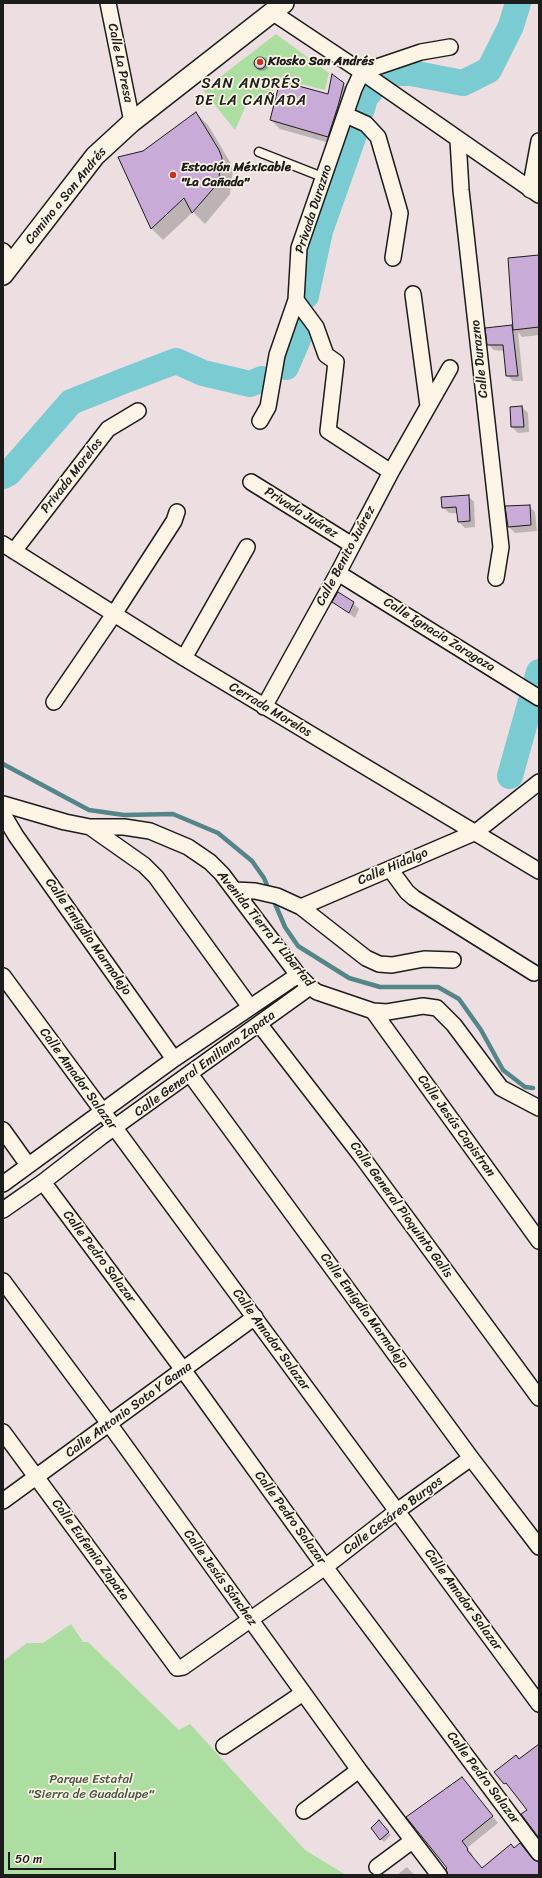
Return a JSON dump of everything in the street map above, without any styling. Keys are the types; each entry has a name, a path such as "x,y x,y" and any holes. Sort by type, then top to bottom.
{"street":[{"name":"Calle La Presa","path":"108,3 132,122"},
{"name":"Camino a San Andrés","path":"6,263 94,156 132,122 278,8"},
{"path":"278,8 362,72 534,192 539,141"},
{"path":"362,72 421,52 450,46"},
{"name":"Privada Durazno","path":"260,421 268,407 277,355 296,300 300,248 362,72"},
{"path":"346,115 366,124 378,137 400,213 393,258"},
{"name":"Calle Durazno","path":"458,140 461,190 501,546 496,578"},
{"path":"413,294 428,406"},
{"path":"296,300 316,327 326,355 336,362 328,431 391,472"},
{"name":"Calle Benito Juárez","path":"264,706 338,573 391,472 450,368"},
{"name":"Privada Morelos","path":"8,547 108,429 138,410"},
{"name":"Privada Juárez","path":"251,482 352,545"},
{"path":"54,702 114,614 174,521 177,512"},
{"name":"Cerrada Morelos","path":"8,547 184,658 539,871"},
{"path":"184,658 247,547"},
{"name":"Calle Ignacio Zaragoza","path":"338,573 539,698"},
{"name":"Calle Hidalgo","path":"301,907 476,832 539,782"},
{"name":"Avenida Tierra Y Libertad","path":"3,804 65,822 90,827 124,827 150,831 161,834 188,847 210,862 222,874 298,975 310,987 331,997 372,1011 387,1012 423,1006 441,1011 501,1088 538,1105"},
{"name":"Calle Emigdio Marmolejo","path":"3,814 16,836 174,1059"},
{"path":"90,827 144,865 156,877 250,1007"},
{"path":"390,869 414,898 534,973"},
{"path":"234,890 255,891 277,896 301,907 366,958 379,964 392,965 424,959 453,960"},
{"name":"Calle General Emiliano Zapata","path":"3,1184 174,1059 298,975"},
{"name":"Calle Amador Salazar","path":"3,976 539,1704"},
{"name":"Calle General Emiliano Zapata","path":"3,1210 310,987"},
{"name":"Calle Jesús Capistran","path":"372,1011 539,1241"},
{"name":"Calle General Pioquinto Galis","path":"260,1024 362,1157 539,1398"},
{"name":"Calle Emigdio Marmolejo","path":"190,1074 471,1458 539,1547"},
{"path":"3,1130 28,1165"},
{"name":"Calle Pedro Salazar","path":"43,1182 184,1371 325,1567 539,1853"},
{"name":"Calle Jesús Sánchez","path":"3,1281 110,1424 359,1770 439,1875"},
{"name":"Calle Antonio Soto Y Gama","path":"3,1501 184,1371 255,1317"},
{"name":"Calle Eufemio Zapata","path":"3,1432 177,1668"},
{"name":"Calle Cesáreo Burgos","path":"177,1668 183,1667 325,1567 471,1458"},
{"path":"224,1746 303,1693"},
{"path":"304,1811 359,1770"},
{"path":"377,1867 412,1840"}],"lane":[{"path":"259,152 325,178"}],"green space":[{"path":"276,34 329,73 325,90 277,78 269,106 248,101 235,130 203,90"},
{"name":"Parque Estatal \"Sierra de Guadalupe\"","path":"71,1624 83,1642 88,1642 179,1730 190,1724 305,1850 346,1875 3,1875 3,1661 27,1643 43,1643"}],"building":[{"name":"Kiosko San Andrés","path":"262,57 265,58 265,68 258,69 255,68 254,61 255,58"},
{"path":"332,74 344,83 328,137 270,120 280,81 328,94"},
{"name":"Estación Méxicable \"La Cañada\"","path":"196,112 219,150 222,158 218,183 192,213 184,198 151,229 118,157 143,151"},
{"path":"539,255 539,327 513,330 508,258"},
{"path":"512,325 518,376 506,376 503,345 487,345 485,328"},
{"path":"522,406 524,427 511,427 510,407"},
{"path":"469,495 470,521 458,522 456,507 442,508 441,497"},
{"path":"530,505 531,525 508,527 505,506"},
{"path":"338,592 354,602 349,613 332,602"},
{"path":"539,1744 539,1838 521,1814 527,1810 506,1783 504,1784 494,1772 516,1755 519,1759"},
{"path":"462,1777 493,1816 462,1841 468,1849 467,1850 482,1868 511,1844 514,1848 520,1843 532,1858 539,1862 539,1875 448,1875 447,1868 406,1817"},
{"path":"379,1820 389,1832 380,1840 371,1828"}],"waterway":[{"path":"387,75 388,73 411,73 463,83 489,70 511,26 518,3"},
{"path":"362,109 365,97 370,92"},
{"path":"306,296 320,231 355,132"},
{"path":"286,367 299,337 301,325"},
{"path":"3,476 9,473 71,402 176,361 203,373 250,384 262,379"},
{"path":"510,776 539,672"},
{"path":"510,776 539,686"},
{"path":"3,764 89,810 124,815 173,814 218,833 252,861 264,878 269,890"},
{"path":"273,899 285,927 298,946 349,978 380,987 438,987 459,999 481,1030 503,1070 525,1087 533,1088"}],"place":[{"name":"Kiosko San Andrés","path":"260,62"},
{"name":"Estación Méxicable \"La Cañada\"","path":"173,175"}],"district":[{"name":"SAN ANDRÉS DE LA CAÑADA","path":"251,92"}]}
